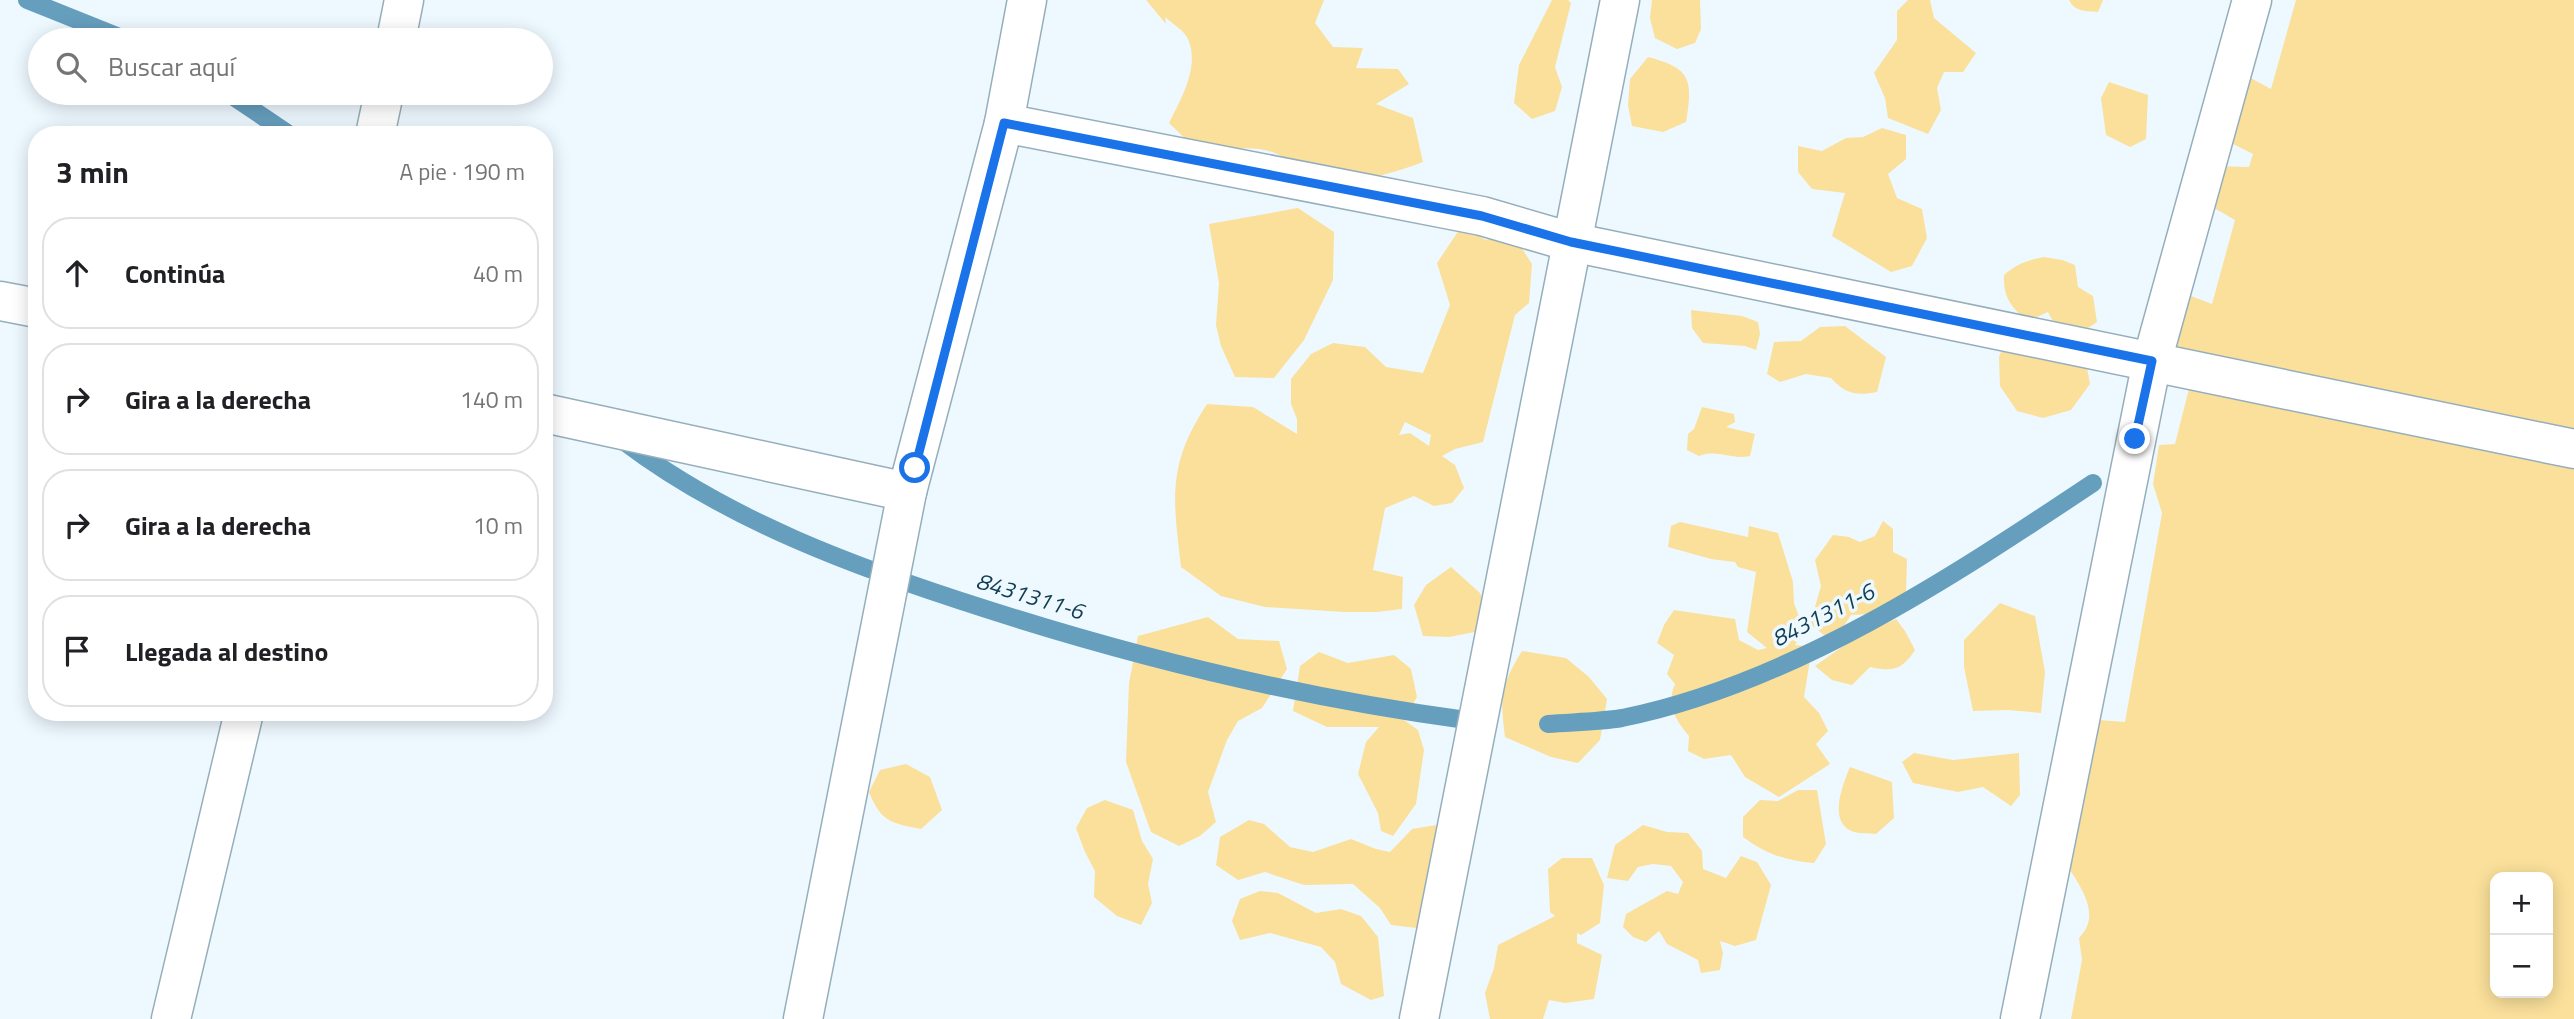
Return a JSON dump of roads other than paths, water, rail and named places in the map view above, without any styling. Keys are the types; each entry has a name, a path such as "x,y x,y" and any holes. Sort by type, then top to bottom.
{"street":[{"path":"398,28 404,0"},
{"path":"803,1019 907,492 1004,123 1027,0"},
{"path":"1419,1019 1620,0"},
{"path":"2020,1019 2152,361 2252,0"},
{"path":"377,126 381,105"},
{"path":"1004,123 1482,216 1571,242 2574,449"},
{"path":"0,301 28,306"},
{"path":"553,415 907,492"},
{"path":"171,1019 242,721"}],"waterway":[{"name":"8431311-6","path":"27,0 97,28"},
{"name":"8431311-6","path":"246,105 277,126"},
{"name":"8431311-6","path":"622,440 663,469 751,519 843,559 939,594 1104,644 1223,675 1344,700 1466,720"},
{"name":"8431311-6","path":"1548,724 1622,718 1685,702 1747,680 1808,653 1927,590 2093,483"}]}
